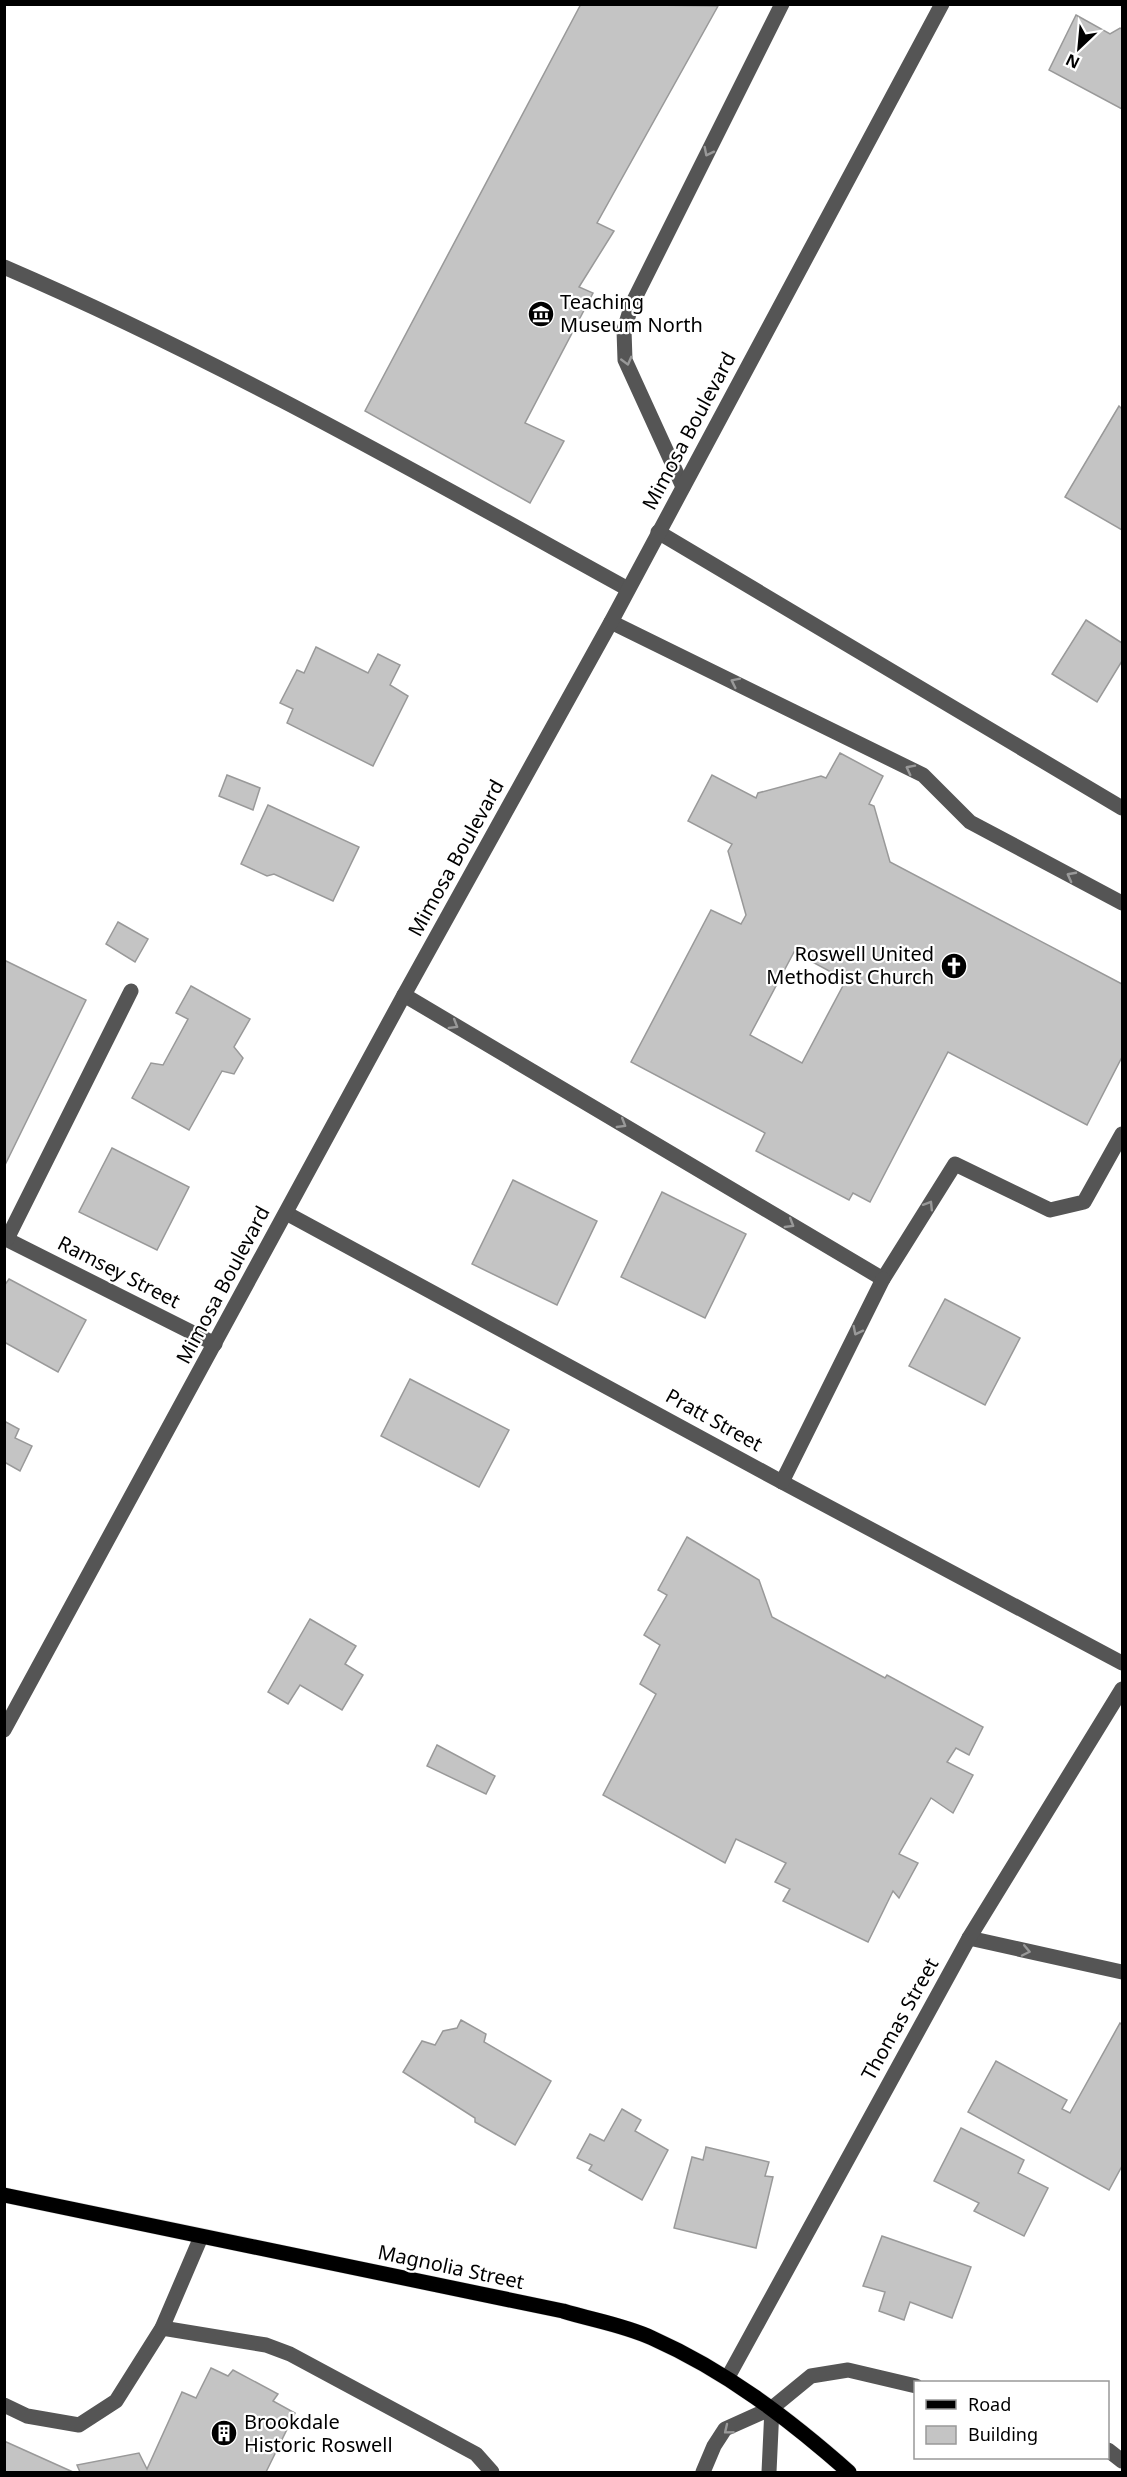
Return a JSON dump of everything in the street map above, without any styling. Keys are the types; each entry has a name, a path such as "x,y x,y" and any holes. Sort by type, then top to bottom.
{"main road":[{"name":"Magnolia Street","path":"4,2195 563,2311 650,2337 728,2377 772,2408 849,2472"}],"street":[{"path":"683,487 625,360 624,330 632,304 782,4"},
{"name":"Mimosa Boulevard","path":"4,1730 404,995 611,622 942,4"},
{"path":"4,267 89,303 257,386 628,589"},
{"path":"658,532 1122,808"},
{"path":"611,622 923,775 970,822 1122,903"},
{"path":"6,1238 131,991"},
{"path":"404,995 883,1279"},
{"path":"782,1482 883,1279 955,1164 1050,1210 1084,1202 1122,1134"},
{"name":"Pratt Street","path":"286,1213 1122,1663"},
{"name":"Ramsey Street","path":"6,1238 215,1344"},
{"name":"Thomas Street","path":"728,2377 969,1938 1122,1689"},
{"path":"969,1938 1122,1972"},
{"path":"4,2405 27,2416 79,2425 116,2401 162,2328 201,2237"},
{"path":"162,2328 266,2345 290,2354 476,2454 492,2472"},
{"path":"703,2472 714,2446 725,2429 772,2408 811,2376 848,2370 914,2385"},
{"path":"769,2472 772,2408"},
{"path":"1109,2451 1122,2461"}],"building":[{"path":"581,4 718,6 597,223 614,231 579,287 593,293 525,423 564,441 530,503 365,411"},
{"path":"1076,15 1110,34 1122,29 1122,109 1049,70"},
{"path":"1119,406 1122,409 1122,530 1065,497"},
{"path":"1086,620 1122,643 1122,661 1097,702 1052,674"},
{"path":"316,647 368,673 378,654 400,665 390,685 408,696 373,766 287,723 293,709 280,703 297,670 304,673"},
{"name":"Roswell United Methodist Church","path":"840,753 883,776 869,804 874,806 890,862 1122,984 1122,1057 1087,1125 948,1052 870,1202 853,1193 849,1200 756,1151 765,1133 631,1062 711,910 741,924 746,915 728,851 732,844 688,821 712,775 756,798 758,793 821,776 826,778","holes":["794,952 846,980 802,1063 750,1035"]},
{"path":"227,775 260,788 253,810 219,796"},
{"path":"268,805 359,847 333,901 274,874 267,876 241,864"},
{"path":"118,922 148,939 135,962 106,944"},
{"path":"4,960 86,1000 4,1167"},
{"path":"191,986 250,1019 234,1047 243,1058 234,1074 222,1071 189,1130 132,1098 151,1063 163,1065 188,1019 176,1013"},
{"path":"112,1148 189,1187 157,1250 79,1212"},
{"path":"513,1180 597,1221 557,1305 472,1264"},
{"path":"662,1192 746,1234 705,1318 621,1277"},
{"path":"9,1279 86,1320 58,1372 4,1342 4,1286"},
{"path":"945,1299 1020,1338 985,1405 909,1366"},
{"path":"410,1379 509,1430 479,1487 381,1436"},
{"path":"4,1421 19,1429 15,1438 32,1446 20,1471 6,1463 4,1465"},
{"path":"687,1537 759,1580 772,1617 885,1678 887,1675 983,1727 969,1755 956,1748 947,1762 973,1775 953,1813 931,1798 899,1854 918,1863 899,1898 893,1891 868,1942 783,1901 790,1889 775,1882 786,1863 736,1839 725,1863 603,1795 656,1694 640,1684 660,1645 644,1635 667,1595 658,1590"},
{"path":"310,1619 356,1646 345,1664 363,1675 342,1710 300,1685 288,1704 268,1692"},
{"path":"437,1745 495,1776 486,1794 427,1766"},
{"path":"461,2020 486,2034 484,2042 551,2081 515,2145 475,2122 475,2118 403,2072 422,2041 435,2045 443,2031 457,2028"},
{"path":"1120,2023 1122,2025 1122,2166 1109,2190 968,2112 996,2061 1067,2100 1062,2109 1070,2113"},
{"path":"622,2109 641,2120 635,2131 668,2150 642,2200 589,2170 592,2165 577,2158 590,2134 604,2141"},
{"path":"961,2128 1024,2160 1018,2173 1048,2188 1024,2236 974,2211 979,2203 934,2181"},
{"path":"706,2147 769,2162 765,2176 773,2177 756,2248 674,2228 692,2157 703,2160"},
{"path":"882,2236 971,2267 952,2318 910,2302 904,2320 879,2311 885,2292 863,2286"},
{"name":"Brookdale Historic Roswell","path":"211,2368 228,2376 233,2370 278,2394 273,2401 295,2413 266,2472 80,2472 77,2465 139,2453 147,2469 182,2392 196,2398"},
{"path":"4,2441 73,2472 4,2472"}],"place":[{"name":"Teaching Museum North","path":"541,314"},
{"name":"Roswell United Methodist Church","path":"954,966"},
{"name":"Brookdale Historic Roswell","path":"224,2433"}]}
